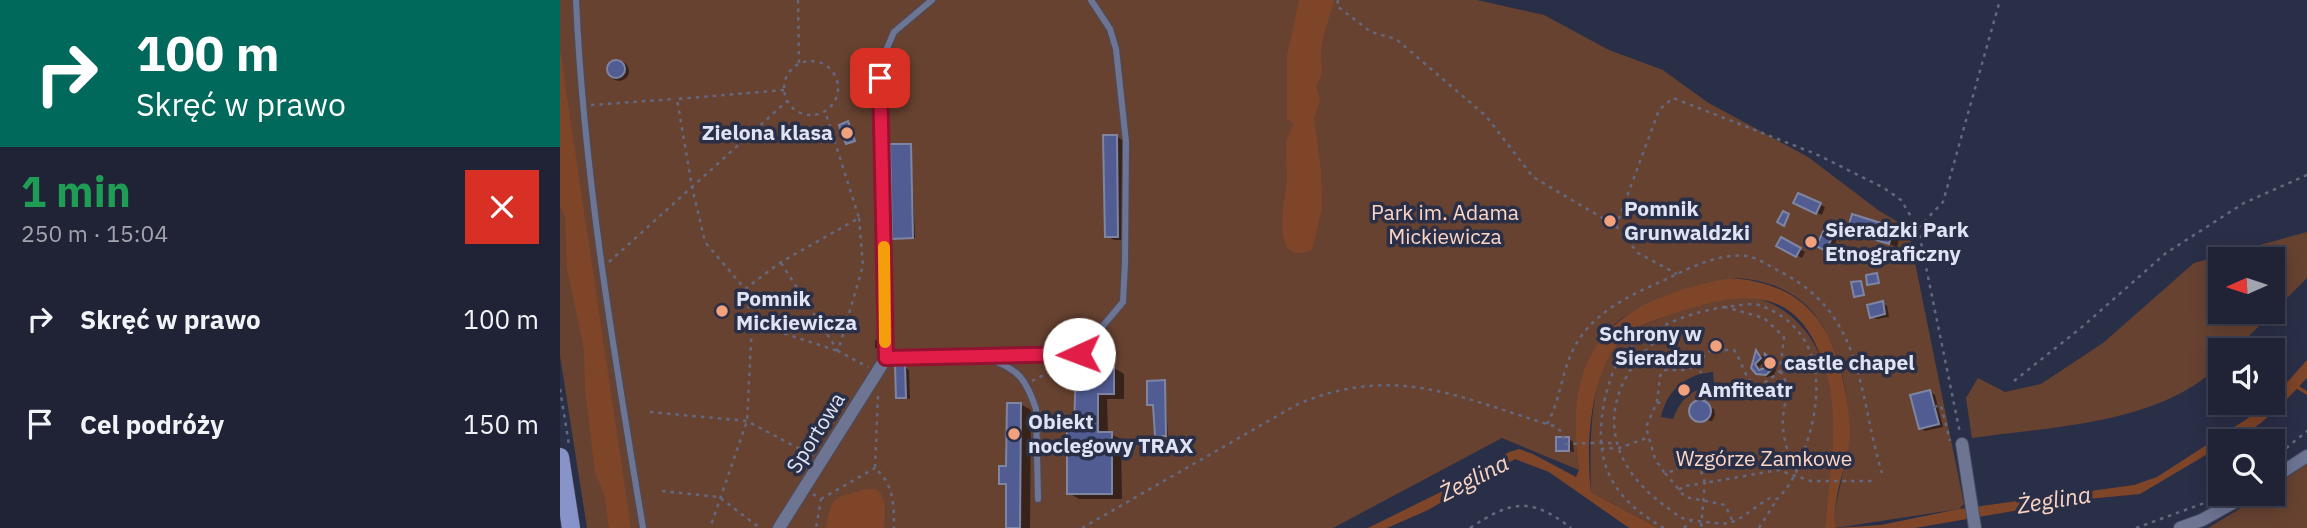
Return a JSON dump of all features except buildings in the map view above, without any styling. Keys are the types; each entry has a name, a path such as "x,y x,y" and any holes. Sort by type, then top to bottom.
{"main road":[{"path":"560,457 572,528"}],"street":[{"name":"Sportowa","path":"779,528 886,358"},
{"path":"1957,446 1975,528"},
{"path":"2285,470 2307,456"},
{"path":"2180,528 2227,506"}],"lane":[{"path":"576,0 581,106 602,269 643,528"},
{"path":"932,0 894,32 882,61 886,358 1079,354 1123,302 1126,142 1116,49 1110,29 1091,0"},
{"path":"984,357 1014,368 1026,384 1036,409 1038,499"}],"path":[{"path":"798,0 799,63"},
{"path":"1338,0 1337,6 1371,32 1396,39 1486,116 1533,177 1616,226 1638,253 1677,274"},
{"path":"1918,228 1943,202 2000,0"},
{"path":"817,61 832,71 838,88 836,97 825,111 808,115 793,108 787,101 784,90 787,74 799,63 817,61"},
{"path":"581,106 784,90"},
{"path":"1616,226 1659,110 1673,98 1803,150 1901,200 1918,228 1957,446"},
{"path":"677,99 692,187 705,242 745,289 752,323 747,421 710,528"},
{"path":"602,269 787,101"},
{"path":"825,111 859,218 863,266 838,351"},
{"path":"2014,381 2082,327 2166,253 2244,203 2307,175"},
{"path":"745,289 781,262 859,218"},
{"path":"1547,424 1554,412 1569,356 1594,321 1614,305 1702,263 1746,256 1805,286 1825,304 1837,322 1864,385 1882,473"},
{"path":"781,262 838,351"},
{"path":"1664,528 1630,502 1614,484 1602,464 1603,408 1617,363 1626,351 1660,329 1698,312 1761,305 1794,326 1811,351 1818,378 1816,407 1797,471 1759,528"},
{"path":"1725,307 1764,318 1784,337 1780,371 1787,380 1788,391 1784,406 1785,440 1797,471"},
{"path":"752,323 838,351 877,372 875,468"},
{"path":"1660,329 1660,337 1633,364 1620,390 1614,426 1621,460 1629,473 1646,492 1683,518 1692,520 1732,522 1770,498 1777,499"},
{"path":"1732,522 1726,505 1705,503 1685,497 1678,491 1664,472 1647,438 1646,427 1657,402 1660,376 1664,370 1688,370 1710,350 1734,350 1744,373 1755,385 1765,383 1780,371"},
{"path":"1026,384 1079,354"},
{"path":"1697,363 1701,373"},
{"path":"1082,528 1298,404 1331,390 1365,384 1426,387 1547,424 1563,432 1563,442 1569,444 1618,445"},
{"path":"1657,402 1664,405"},
{"path":"1934,407 1941,405 1957,446"},
{"path":"650,412 747,421 822,461"},
{"path":"2285,449 2307,431"},
{"path":"1601,449 1647,438"},
{"path":"1664,472 1676,471 1681,461 1699,465 1705,483 1701,528"},
{"path":"821,499 875,468"},
{"path":"875,468 882,474 894,500 894,528"},
{"path":"1678,491 1684,486 1778,470 1811,481 1872,481"},
{"path":"804,488 821,499"},
{"path":"662,491 719,497 760,528"},
{"path":"816,528 821,499"},
{"path":"2136,528 2207,502"},
{"path":"1470,528 1500,509 1523,503 1552,515 1571,528"},
{"path":"1480,528 1483,519"},
{"path":"1684,528 1692,520"}],"green space":[{"name":"Park im. Adama Mickiewicza","path":"560,0 1477,0 1544,15 1609,50 1663,70 1707,102 1808,157 1878,210 1908,228 1964,504 1959,509 1835,528 1835,509 1847,436 1846,397 1838,358 1820,322 1804,303 1771,285 1734,278 1643,306 1616,323 1605,334 1589,362 1577,407 1579,470 1502,438 1333,528 587,528 560,356"},
{"path":"2307,232 2307,278 2286,299 2286,247 2252,247"},
{"path":"2208,259 2208,324 2261,324 2247,338 2208,338 2208,374 2167,400 2104,419 1972,438 1966,398 1978,378 2005,392 2041,384 2103,343 2194,263"},
{"name":"Wzgórze Zamkowe","path":"1747,296 1770,303 1789,314 1816,348 1825,369 1831,391 1835,437 1825,528 1658,528 1591,492 1591,431 1594,408 1604,366 1613,348 1637,328 1675,313 1720,300","holes":["1713,372 1714,385 1699,389 1688,396 1673,419 1661,417 1668,399 1679,385 1694,376","1696,401 1706,402 1711,408 1710,416 1702,423 1694,421 1688,412"]},
{"path":"2307,464 2307,528 2208,528 2244,506 2285,506 2285,479"}],"water":[{"path":"1299,0 1334,0 1322,44 1322,71 1316,86 1320,99 1314,119 1321,170 1322,208 1312,250 1298,253 1289,249 1282,227 1287,143 1294,124 1287,119 1287,55"},
{"path":"560,49 631,528 609,528 604,494 595,473 585,389 584,350 567,268 565,217 560,206"},
{"name":"Żeglina","path":"1730,278 1775,287 1793,296 1808,308 1830,341 1844,385 1850,429 1835,510 1836,528 1825,528 1833,426 1824,365 1813,339 1800,320 1784,308 1747,298 1703,305 1635,329 1621,340 1606,362 1591,417 1591,492 1658,528 1629,528 1549,472 1515,459 1428,510 1387,528 1368,528 1469,478 1509,452 1519,449 1576,477 1579,470 1576,427 1579,391 1588,361 1604,336 1626,316 1654,300"},
{"path":"2307,360 2307,378 2285,401 2285,385"},
{"path":"2253,415 2270,415 2252,429 2231,429"},
{"name":"Żeglina","path":"2208,444 2208,454 2140,494 2077,500 1915,528 1836,528 1881,525 1959,509 2134,485 2157,477"},
{"path":"866,489 876,489 882,497 885,507 884,528 826,528 830,509 836,499"}],"waterway":[{"path":"2294,385 2307,393"}],"slow traffic":[{"path":"884,247 885,342"}],"place":[{"name":"Zielona klasa","path":"847,133"},
{"name":"Pomnik Grunwaldzki","path":"1610,221"},
{"name":"Sieradzki Park Etnograficzny","path":"1811,242"},
{"name":"Pomnik Mickiewicza","path":"722,311"},
{"name":"Schrony w Sieradzu","path":"1716,346"},
{"name":"castle chapel","path":"1770,363"},
{"name":"Amfiteatr","path":"1684,390"},
{"name":"Obiekt noclegowy TRAX","path":"1014,434"}],"route":[{"path":"880,78 886,358 1079,354"}]}
